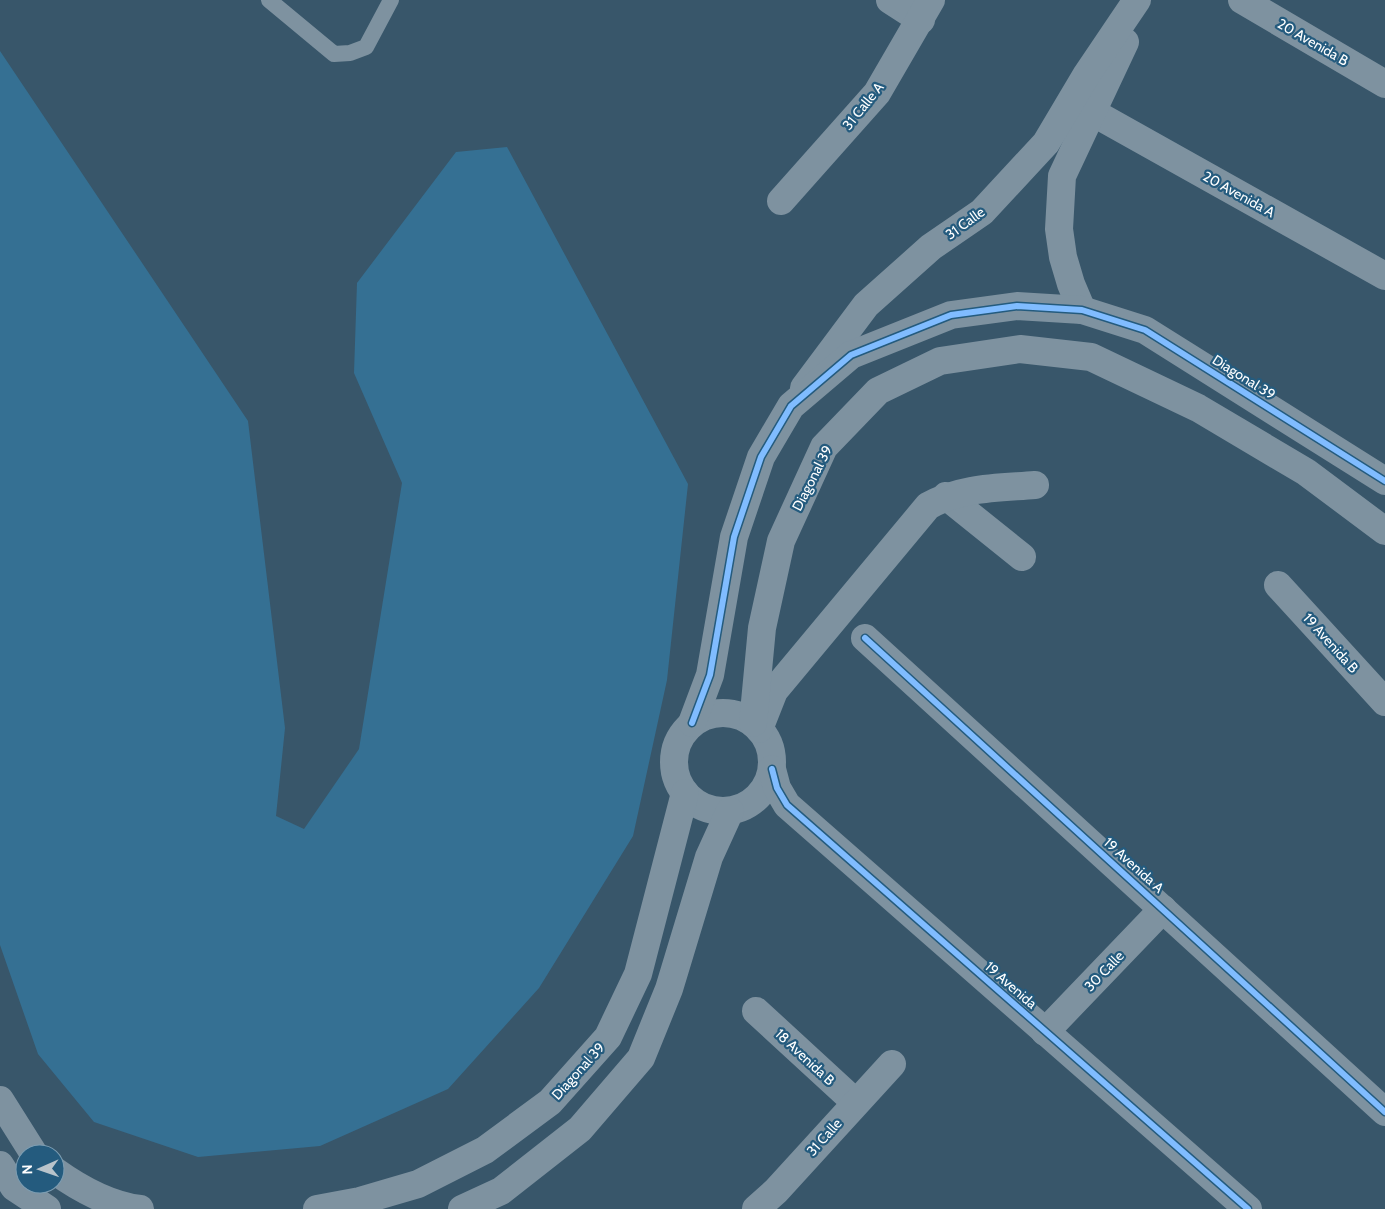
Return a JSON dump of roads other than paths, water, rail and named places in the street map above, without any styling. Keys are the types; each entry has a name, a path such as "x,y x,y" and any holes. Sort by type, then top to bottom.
{"street":[{"path":"890,0 926,10"},
{"name":"31 Calle","path":"791,406 866,305 932,248 982,212 1046,143 1087,74 1137,0"},
{"path":"1082,310 1071,284 1060,238 1059,202 1062,176 1145,0"},
{"name":"20 Avenida B","path":"1242,0 1385,84"},
{"name":"31 Calle A","path":"781,202 877,93 926,10"},
{"name":"20 Avenida A","path":"1092,112 1385,276"},
{"name":"Diagonal 39","path":"791,406 851,355 951,315 1017,306 1082,310 1145,330 1385,481"},
{"name":"Diagonal 39","path":"756,726 762,628 782,541 824,447 878,391 940,361 1020,349 1091,357 1198,408 1306,472 1385,531"},
{"path":"692,723 710,714 727,712 739,715 756,726 769,743 772,769 768,782 755,800 730,811 708,809 696,803 685,793 674,769 675,753 681,737 692,723 710,675 734,537 761,457 791,406"},
{"path":"756,726 774,691 928,506 946,496 970,490 1035,484"},
{"path":"946,496 1022,557"},
{"name":"19 Avenida B","path":"1278,585 1385,702"},
{"name":"19 Avenida A","path":"864,638 1385,1112"},
{"name":"19 Avenida","path":"772,769 777,788 787,805 1248,1209"},
{"name":"Diagonal 39","path":"317,1209 360,1201 418,1184 486,1150 550,1102 608,1037 638,974 685,793"},
{"name":"19 Avenida","path":"755,800 771,800 787,805"},
{"path":"462,1209 501,1191 580,1129 641,1058 669,989 709,857 730,811"},
{"name":"30 Calle","path":"1045,1032 1163,909"},
{"name":"18 Avenida B","path":"756,1011 855,1102"},
{"name":"31 Calle","path":"756,1209 776,1191 855,1102 892,1064"},
{"path":"0,1100 28,1144"},
{"path":"65,1178 76,1186 124,1207 140,1209"},
{"path":"10,1182 47,1209"}],"lane":[{"path":"269,0 334,54 350,53 366,47 391,0"}]}
